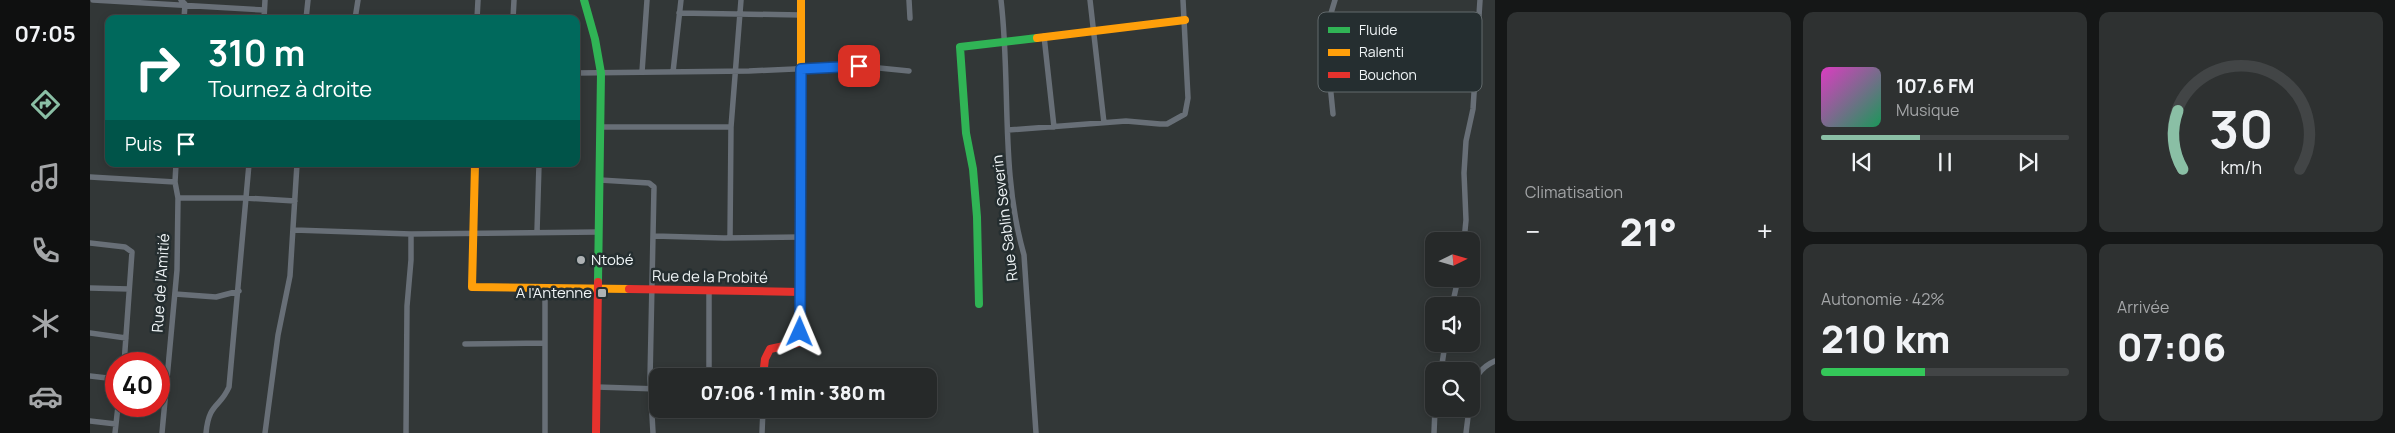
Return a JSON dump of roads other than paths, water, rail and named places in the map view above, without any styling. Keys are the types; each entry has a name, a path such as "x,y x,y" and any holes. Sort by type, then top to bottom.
{"street":[{"path":"93,0 221,3 264,10"},
{"path":"264,15 265,0"},
{"path":"306,15 308,0"},
{"path":"356,15 358,0"},
{"path":"477,15 478,0"},
{"path":"513,15 514,0"},
{"path":"584,0 596,39 601,72 596,433"},
{"path":"642,72 648,0"},
{"path":"673,72 681,0"},
{"path":"730,238 731,127 737,71 741,0"},
{"path":"764,368 766,352 770,348 798,342 800,339 801,0"},
{"path":"910,0 910,18"},
{"name":"Rue Sablin Severin","path":"1002,0 1006,40 1008,130 1016,220 1024,255 1036,433"},
{"path":"1090,0 1104,123"},
{"path":"1008,130 1126,121 1167,124 1185,114 1188,98 1183,0"},
{"path":"1332,12 1336,0"},
{"path":"183,2 184,15"},
{"path":"679,13 801,15"},
{"path":"980,304 978,217 973,169 966,133 959,50 962,46 1006,40 1185,20"},
{"path":"1044,36 1054,127"},
{"path":"580,73 737,71 859,66 909,71"},
{"path":"1331,92 1333,114"},
{"path":"1465,232 1464,165 1474,92"},
{"path":"600,127 731,127"},
{"name":"Rue de l'Amitié","path":"162,433 175,294 178,198 175,182 176,167"},
{"path":"206,433 212,408 226,394 229,387 249,167"},
{"path":"265,433 278,335 290,276 297,167"},
{"name":"Rue de la Probité","path":"475,167 474,234 470,282 472,287 801,292"},
{"path":"537,232 539,167"},
{"path":"90,177 175,182"},
{"path":"600,180 649,183 654,186 652,290 654,368"},
{"path":"178,198 245,198 295,201"},
{"path":"294,230 411,234 600,232"},
{"path":"406,433 407,306 411,234"},
{"path":"654,236 801,237"},
{"path":"90,243 130,248 132,252 125,352"},
{"path":"90,288 129,289"},
{"path":"545,289 545,433"},
{"path":"175,294 216,297 239,291"},
{"path":"709,291 709,368"},
{"path":"90,333 126,338"},
{"path":"464,344 545,343"},
{"path":"1480,371 1484,366 1495,361"},
{"path":"90,376 105,378"},
{"path":"597,387 649,389"},
{"path":"115,433 117,417"},
{"path":"1434,433 1435,417"},
{"path":"1466,433 1468,417"},
{"path":"653,418 653,433"},
{"path":"762,433 763,418"},
{"path":"90,421 116,424"}],"place":[{"name":"Ntobé","path":"581,260"},
{"name":"A l'Antenne","path":"602,293"}]}
